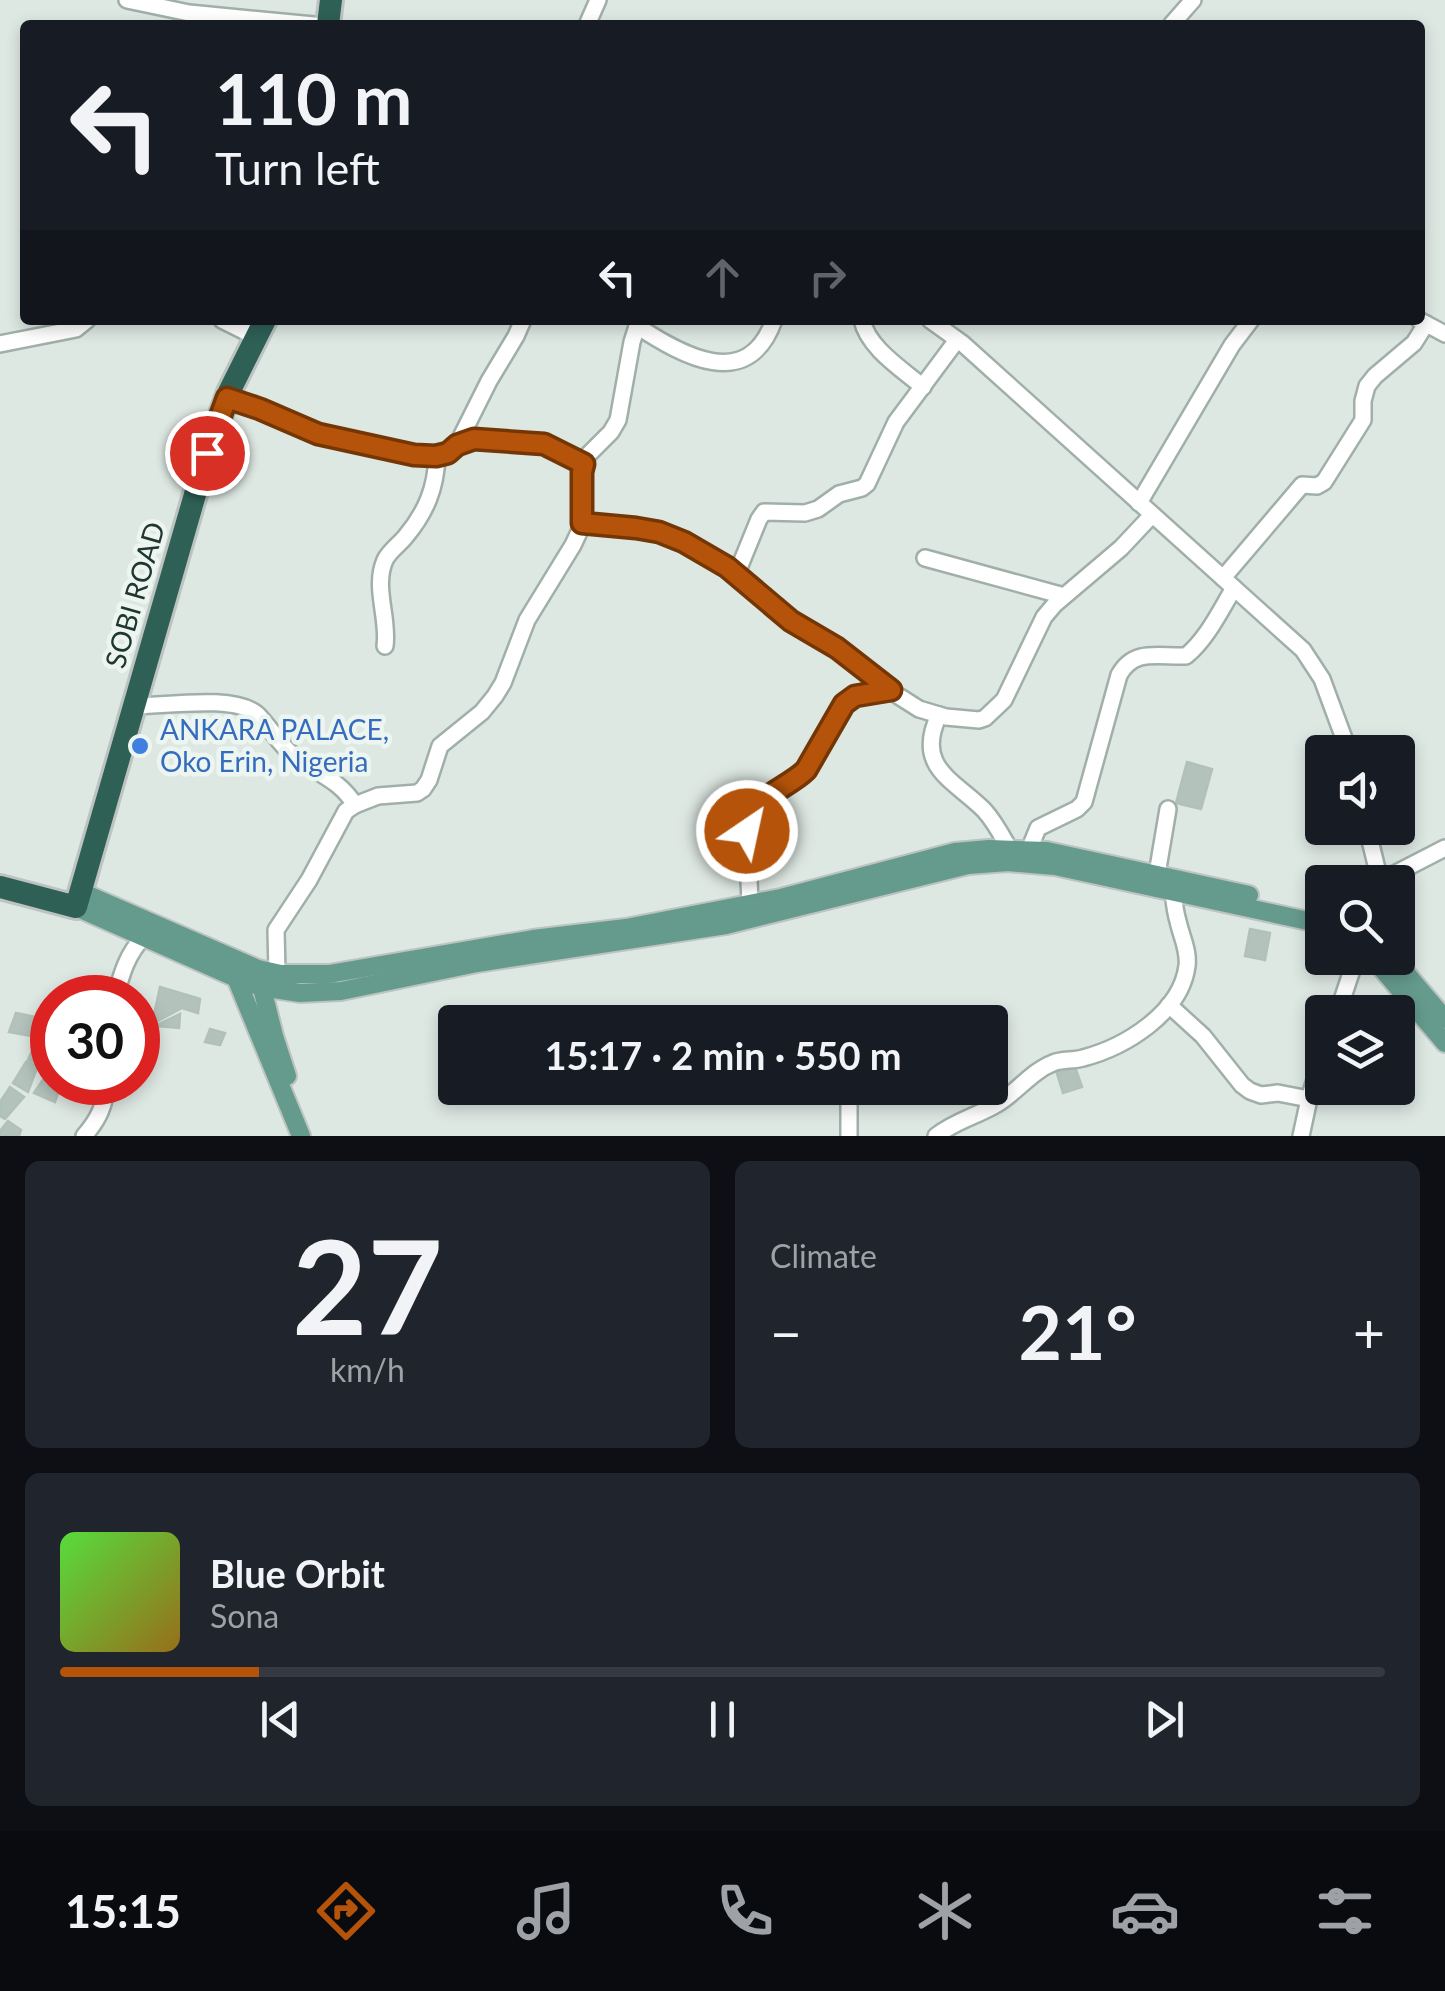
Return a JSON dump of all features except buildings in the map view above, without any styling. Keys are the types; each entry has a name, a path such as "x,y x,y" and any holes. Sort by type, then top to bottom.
{"highway":[{"name":"SOBI ROAD","path":"79,900 207,453 227,398 260,329"},
{"path":"0,871 79,900"},
{"path":"0,887 79,900"}],"main road":[{"path":"259,978 277,973 330,974 534,939 626,928 750,904 954,852 989,849 1048,851 1305,908"},
{"path":"79,900 144,938 300,993 342,991 477,964 726,925 968,866 1008,862 1055,866 1305,920"},
{"path":"79,900 233,968 303,1135"},
{"path":"1388,975 1445,1043"},
{"path":"1407,975 1445,1020"},
{"path":"259,978 303,1135"}],"street":[{"path":"127,0 189,14 257,20"},
{"path":"1175,20 1193,0"},
{"path":"0,344 76,330 82,325"},
{"path":"227,398 318,434 414,455 436,456 457,445 521,325"},
{"path":"277,973 276,930 309,880 346,811 378,796 423,789 440,746 482,712 503,682 527,620 574,545 582,523 584,464 618,420 637,325"},
{"path":"640,325 660,341 687,354 724,364 745,359 758,350 772,325"},
{"path":"864,325 876,345 922,387"},
{"path":"937,325 1303,650 1322,678 1343,735"},
{"path":"1139,503 1247,325"},
{"path":"938,715 932,756 938,770 983,809 1019,850 1038,828 1077,809 1084,802 1118,675 1124,666 1131,659 1186,656 1193,650 1214,621 1228,583 1295,492 1305,484 1324,482 1363,420 1367,386 1435,327"},
{"path":"736,574 764,512 805,513 867,484 896,422 958,340"},
{"path":"457,445 474,439 544,444 584,464"},
{"path":"385,646 381,593 386,558 421,516 432,495 436,456"},
{"path":"582,523 659,532 684,542 736,574 791,621 837,648 919,709 979,720 1004,700 1044,617 1152,515"},
{"path":"925,558 1064,596"},
{"path":"750,904 750,816 768,795 806,770 844,704 855,696 891,690"},
{"path":"134,706 190,702 252,711 294,756 338,784 355,804"},
{"path":"1157,874 1168,809"},
{"path":"1412,865 1445,848"},
{"path":"936,1136 996,1105 1050,1064 1090,1056 1152,1022 1183,982 1188,955 1173,891"},
{"path":"122,975 144,938"},
{"path":"1169,1004 1203,1036 1250,1091 1305,1097"},
{"path":"84,1136 104,1105"},
{"path":"849,1136 850,1105"},
{"path":"1301,1136 1308,1105"}],"place":[{"name":"ANKARA PALACE, Oko Erin, Nigeria","path":"140,746"}],"route":[{"path":"207,453 227,398 318,434 414,455 448,453 474,439 509,440 552,446 584,464 582,523 659,532 684,542 727,567 791,621 837,648 891,690 855,696 844,704 806,770 760,803 750,816 747,831"}]}
